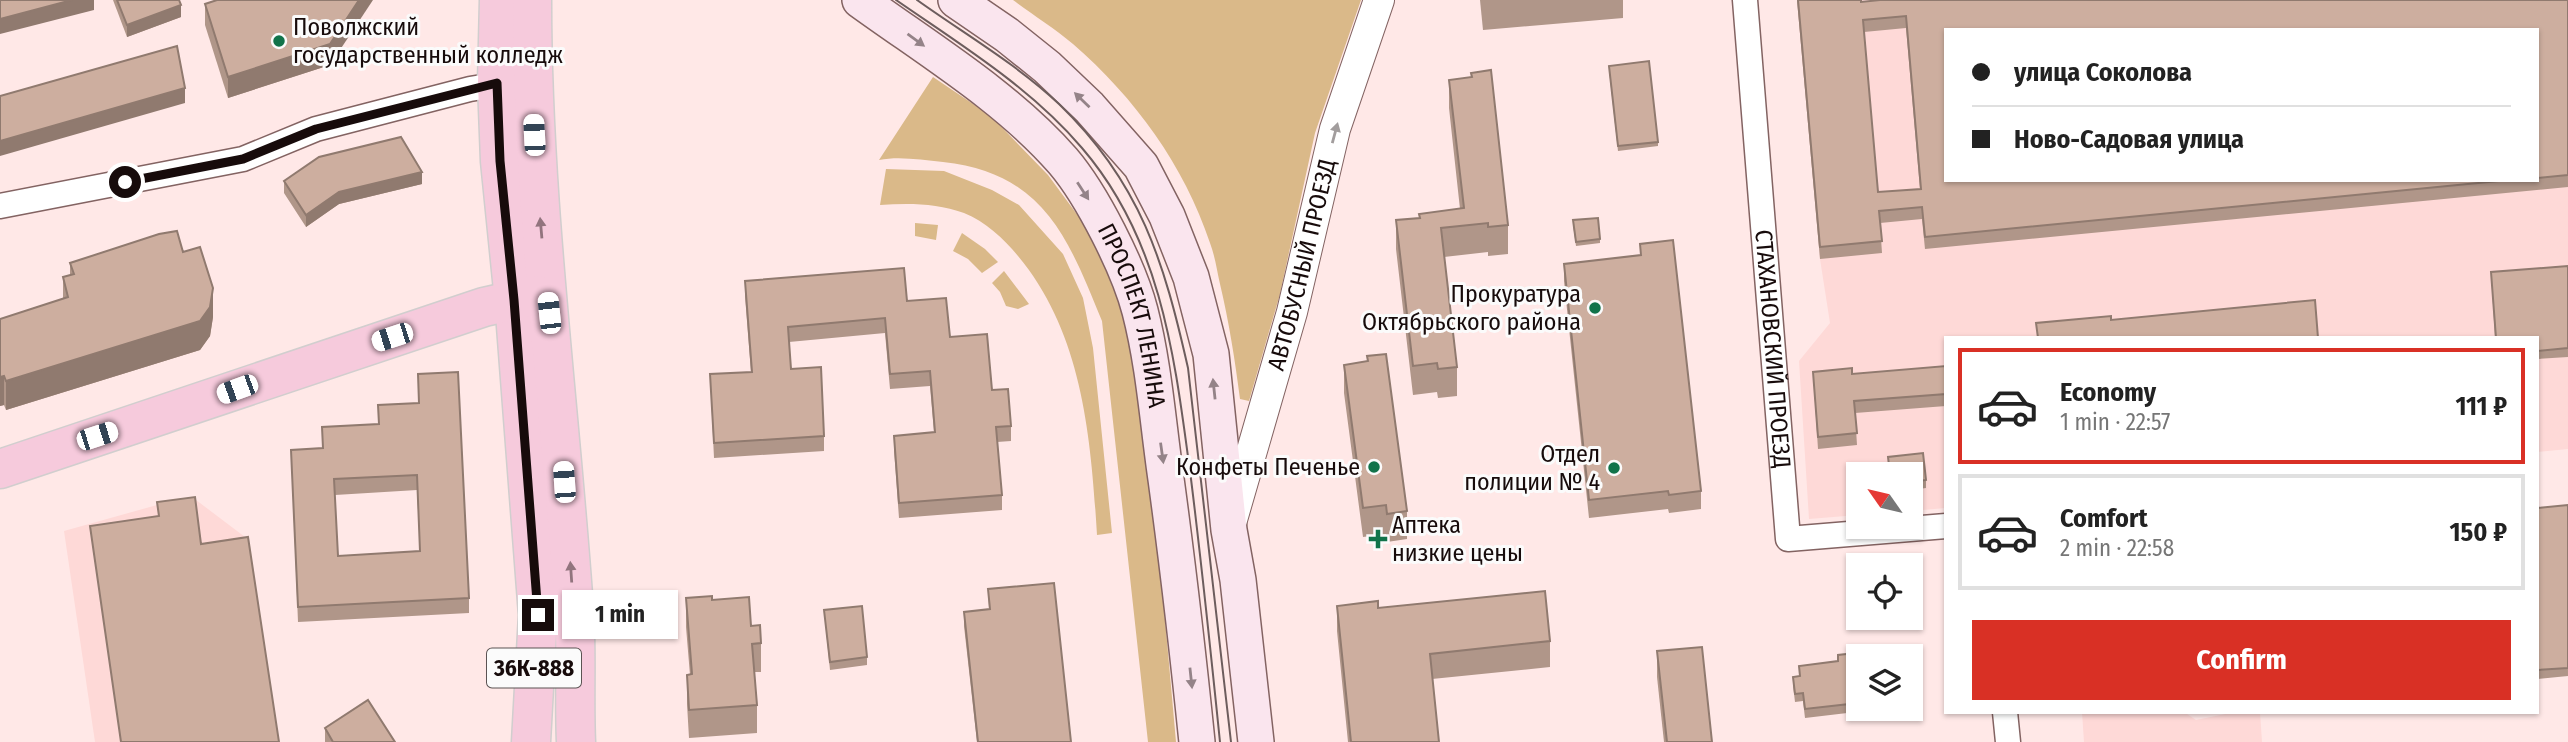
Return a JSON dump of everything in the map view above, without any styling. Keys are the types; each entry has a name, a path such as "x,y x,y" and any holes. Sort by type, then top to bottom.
{"main road":[{"name":"36К-888","path":"499,0 514,81 500,161 530,296 567,517 576,733"},
{"path":"514,81 532,0"},
{"name":"ПРОСПЕКТ ЛЕНИНА","path":"860,0 984,89 1021,119 1064,162 1094,208 1121,262 1140,310 1151,371 1183,600 1197,742"},
{"path":"956,0 1027,51 1089,107 1141,166 1167,216 1191,277 1211,354 1229,530 1238,580 1256,742"},
{"name":"36К-888","path":"530,296 538,615 531,731"},
{"path":"0,469 301,367 530,296"},
{"path":"531,731 552,718 576,733"}],"street":[{"name":"АВТОБУСНЫЙ ПРОЕЗД","path":"1229,530 1292,312 1335,129 1379,0"},
{"name":"СТАХАНОВСКИЙ ПРОЕЗД","path":"1745,0 1788,539 1944,526"},
{"path":"0,206 243,159 316,129 514,81"},
{"path":"2005,714 2008,742"}],"shaded area":[{"path":"1013,0 1361,0 1315,133 1280,294 1249,401 1240,399 1229,327 1212,248 1199,214 1172,160 1137,110 1096,65 1066,38"},
{"path":"1797,0 2568,0 2568,449 2539,452 2539,336 1944,336 1944,508 1923,510 1923,462 1846,462 1846,516 1809,519 1799,361 1830,323 1820,259"},
{"path":"933,77 991,116 1048,175 1090,232 1130,329 1163,597 1176,742 1148,742 1102,321 1077,263 1048,214 1029,195 1006,180 977,169 943,162 903,158 879,160"},
{"path":"886,169 944,171 992,190 1019,205 1063,254 1083,298 1093,348 1112,533 1097,535 1087,425 1080,388 1057,319 1040,286 1007,243 972,216 933,206 880,205"},
{"path":"915,223 938,225 936,240 915,236"},
{"path":"962,233 998,262 982,273 968,259 953,251"},
{"path":"1004,271 1029,304 1018,309 1006,306 1000,292 992,283"},
{"path":"196,500 249,540 279,742 95,742 64,531 157,505"},
{"path":"2082,714 2187,714 2196,720 2225,714 2260,714 2262,742 2084,742"}],"building":[{"path":"0,0 72,0 0,19"},
{"path":"117,0 179,0 181,5 127,25"},
{"name":"Поволжский государственный колледж","path":"217,0 359,0 330,44 228,77 205,4"},
{"path":"1798,0 2568,0 2568,175 2539,178 2539,28 1944,28 1944,182 2489,182 1925,237 1922,207 1879,211 1882,241 1820,247","holes":["1906,16 1921,189 1878,192 1863,20"]},
{"path":"177,46 185,88 0,141 0,96"},
{"path":"1649,61 1658,142 1618,146 1609,66"},
{"path":"1491,70 1508,225 1488,227 1488,223 1441,228 1457,367 1438,369 1437,363 1413,366 1396,220 1420,218 1419,214 1464,208 1449,80 1472,77 1471,73"},
{"path":"401,137 422,172 339,192 306,215 284,181 319,157"},
{"path":"1598,218 1600,239 1576,242 1573,220"},
{"path":"177,231 183,252 200,247 213,288 210,307 200,321 6,381 4,376 0,377 0,319 68,297 63,277 74,274 70,263 159,234"},
{"path":"1673,240 1701,491 1669,495 1668,491 1589,500 1564,264 1641,255 1640,244"},
{"path":"2568,266 2568,348 2539,351 2539,336 2496,336 2491,272"},
{"path":"904,268 907,301 946,298 950,337 987,334 992,390 1008,389 1011,426 996,427 1002,495 899,503 894,436 935,432 930,371 890,374 885,318 788,327 791,369 821,367 824,436 714,443 710,374 752,372 745,281"},
{"path":"2315,300 2318,336 2038,336 2036,323 2111,316 2111,320"},
{"path":"1386,354 1407,511 1387,514 1386,505 1363,508 1344,365 1368,361 1367,356"},
{"path":"1944,366 1944,394 1854,401 1857,433 1818,437 1813,372 1852,368 1852,374"},
{"path":"458,372 469,598 298,607 291,450 323,448 322,427 379,424 378,405 419,403 418,374","holes":["417,475 420,551 338,556 334,479"]},
{"path":"1923,453 1926,480 1923,480 1923,462 1889,462 1888,457"},
{"path":"195,497 201,544 248,537 279,742 121,742 90,526 159,516 157,502"},
{"path":"2568,505 2568,668 2539,670 2539,508"},
{"path":"1054,583 1071,742 978,742 964,612 990,609 988,589"},
{"path":"1545,591 1550,641 1430,654 1439,742 1351,742 1337,606 1378,601 1378,608"},
{"path":"712,596 712,600 749,597 751,626 760,625 761,643 752,644 757,705 689,710 687,675 692,674 686,598"},
{"path":"862,606 867,657 830,662 824,610"},
{"path":"1702,647 1712,742 1667,742 1657,651"},
{"path":"1846,654 1846,704 1805,709 1803,693 1795,694 1793,677 1800,676 1799,666 1838,661 1838,655"},
{"path":"368,700 395,742 333,742 325,728"}],"tram line":[{"path":"896,0 994,68 1040,105 1082,148 1109,184 1131,223 1161,304 1179,391 1220,742"},
{"path":"917,0 1008,63 1059,104 1110,164 1130,194 1145,226 1169,293 1188,368 1231,742"}],"place":[{"name":"Поволжский государственный колледж","path":"279,41"},
{"name":"Прокуратура Октябрьского района","path":"1595,308"},
{"name":"Конфеты Печенье","path":"1374,467"},
{"name":"Отдел полиции № 4","path":"1614,468"},
{"name":"Аптека низкие цены","path":"1378,539"}],"route":[{"path":"125,182 243,159 316,129 497,83 500,161 514,300 538,615"}]}
